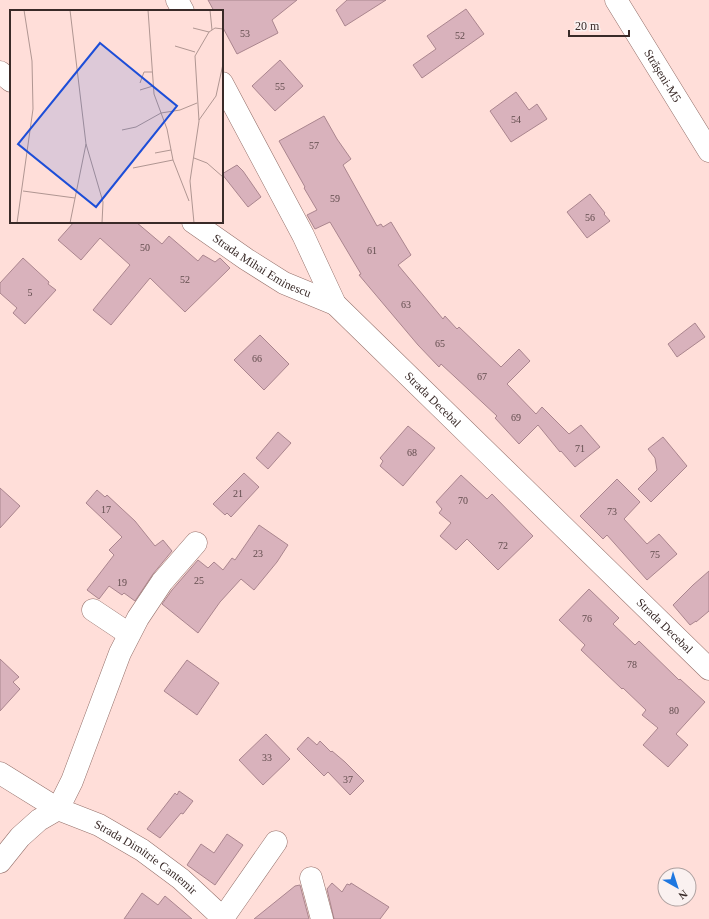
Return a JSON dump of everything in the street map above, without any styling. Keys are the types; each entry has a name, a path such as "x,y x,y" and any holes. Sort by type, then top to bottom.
{"street":[{"path":"177,0 182,10"},
{"name":"Strășeni-M5","path":"616,0 709,151"},
{"path":"0,72 10,80"},
{"name":"Strada Decebal","path":"223,85 303,235 335,304 709,669"},
{"name":"Strada Mihai Eminescu","path":"194,223 246,259 284,283 335,304"},
{"path":"0,862 20,837 39,820 58,809 72,781 120,653 129,634 162,582 196,543"},
{"path":"93,610 129,634"},
{"name":"Strada Dimitrie Cantemir","path":"0,772 58,809 98,825 142,850 180,879 223,918"},
{"path":"223,918 276,842"},
{"path":"311,878 322,919"}],"building":[{"path":"208,0 297,0 272,20 278,33 237,54 223,28 223,10 213,10"},
{"path":"347,0 386,0 345,26 336,10"},
{"path":"466,9 484,34 422,78 413,65 436,49 427,36"},
{"path":"280,60 303,86 275,111 252,86"},
{"path":"516,92 529,110 537,104 547,119 511,142 490,111"},
{"path":"324,116 337,139 351,159 343,165 377,226 381,224 383,227 391,222 411,255 398,265 443,319 445,316 457,329 459,327 501,367 519,349 530,361 507,384 536,414 542,407 569,434 581,425 600,447 575,467 561,451 560,452 538,425 519,444 495,418 497,416 441,364 439,367 418,345 359,275 361,274 330,222 315,229 307,215 317,210 279,141"},
{"path":"237,165 261,197 248,207 223,173"},
{"path":"590,194 610,221 587,238 567,212"},
{"path":"73,223 137,223 162,244 169,236 198,261 203,255 215,262 220,258 230,268 185,312 150,278 111,325 93,310 130,265 100,238 81,260 58,240"},
{"path":"23,258 49,282 48,284 56,290 25,324 13,313 17,308 0,293 0,283"},
{"path":"695,323 705,337 677,357 668,344"},
{"path":"260,335 289,364 264,390 234,360"},
{"path":"408,426 435,448 403,486 380,466 383,461 380,458"},
{"path":"278,432 291,443 268,469 256,458"},
{"path":"663,437 687,466 651,502 638,489 657,470 655,458 648,449"},
{"path":"244,473 259,487 231,517 227,513 225,515 213,504"},
{"path":"461,475 487,499 492,494 533,536 498,570 467,539 456,550 440,536 451,523 439,513 442,509 436,502"},
{"path":"617,479 640,502 624,519 647,544 659,534 677,554 647,580 607,535 603,539 580,516"},
{"path":"0,488 20,506 0,528"},
{"path":"97,490 105,497 107,495 135,521 155,546 163,540 172,551 153,574 135,601 124,593 122,595 109,586 99,599 87,590 114,555 109,550 122,537 86,503"},
{"path":"259,525 288,545 277,562 254,590 241,579 220,602 198,633 162,604 198,560 208,568 214,562 223,570 232,558 235,560"},
{"path":"709,571 709,611 690,625 673,605"},
{"path":"589,589 619,618 613,624 635,645 639,641 679,680 680,679 705,702 676,734 688,745 668,767 643,745 658,728 642,715 646,710 581,650 585,645 559,620"},
{"path":"0,659 19,677 13,682 20,689 0,711"},
{"path":"187,660 219,683 197,715 164,691"},
{"path":"266,734 290,759 263,785 239,760"},
{"path":"308,737 317,745 320,741 331,752 332,751 345,762 364,781 350,795 328,772 324,776 297,749"},
{"path":"179,791 193,801 160,838 147,829 175,793 177,795"},
{"path":"227,834 243,845 215,885 187,865 201,844 214,853"},
{"path":"332,883 342,892 347,884 350,885 351,883 389,907 380,919 334,919 327,889"},
{"path":"300,885 309,919 254,919 295,886"},
{"path":"142,893 158,905 165,896 192,919 124,919"}]}
